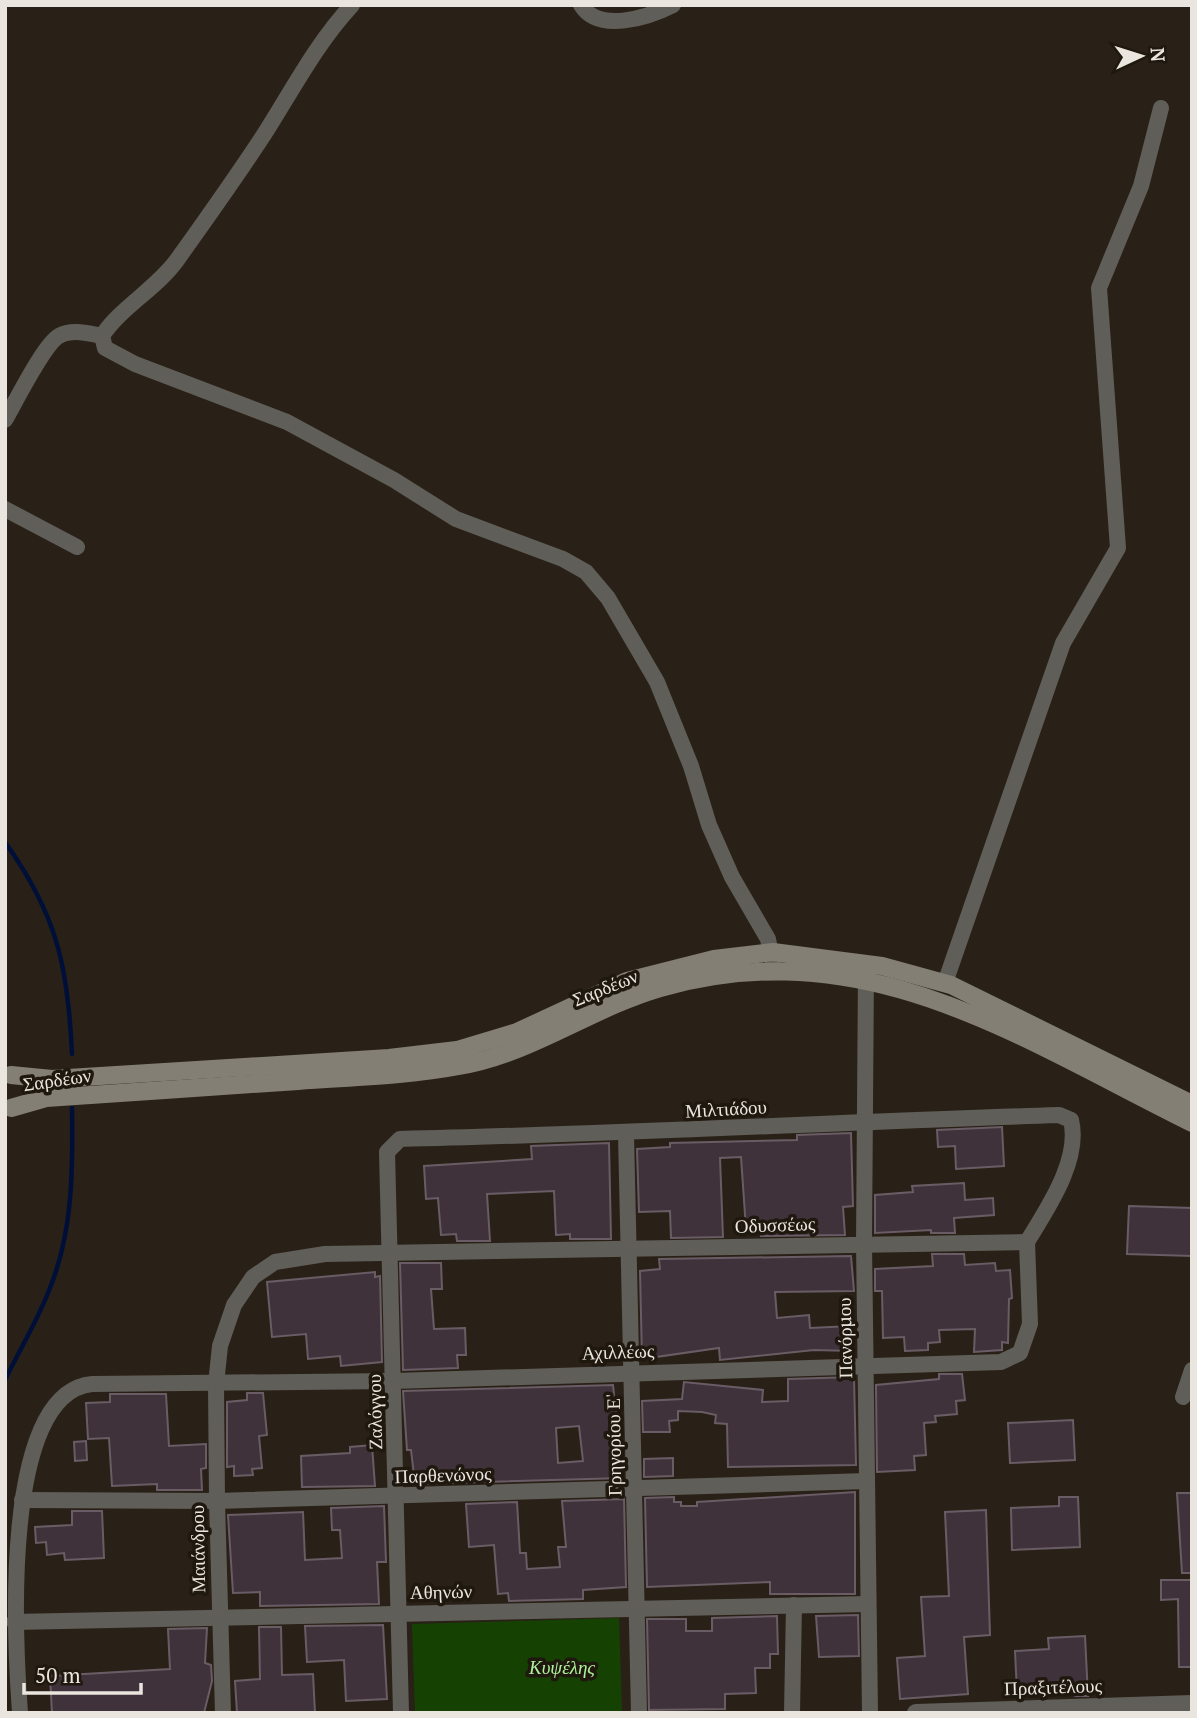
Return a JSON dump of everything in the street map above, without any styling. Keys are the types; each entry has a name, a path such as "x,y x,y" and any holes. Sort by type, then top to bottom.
{"main road":[{"name":"Σαρδέων","path":"7,1072 52,1079 389,1058 457,1050 517,1032 627,981 714,959 774,961 945,983 985,999 1192,1104"},
{"name":"Σαρδέων","path":"7,1113 46,1098 378,1076 461,1066 520,1048 604,1009 659,989 774,961"},
{"name":"Σαρδέων","path":"866,971 960,1009 1192,1123"},
{"path":"7,1072 17,1092 7,1113"}],"street":[{"path":"352,5 320,43 246,163 174,264 132,307 110,324 102,335 105,348 112,354 287,422 394,480 456,519 563,559 586,572 608,598 657,682 691,766 709,825 774,961"},
{"path":"581,5 585,12 596,18 627,20 673,5"},
{"path":"945,983 1063,643 1118,548 1100,289 1141,186 1161,108"},
{"path":"5,420 46,351 59,336 82,332 102,335"},
{"path":"5,509 77,547"},
{"name":"Πανόρμου","path":"866,971 864,1243 870,1713"},
{"name":"Μιλτιάδου","path":"387,1152 400,1139 626,1134 865,1121 1059,1115 1071,1120 1074,1133 1071,1157 1027,1242"},
{"name":"Γρηγορίου Ε'","path":"626,1134 631,1250 639,1713"},
{"name":"Ζαλόγγου","path":"387,1152 392,1253 401,1713"},
{"name":"Οδυσσέως","path":"392,1253 1027,1242"},
{"name":"Αχιλλέως","path":"22,1500 34,1446 46,1413 63,1394 84,1384 394,1381 1001,1362 1020,1353 1030,1324 1027,1242"},
{"name":"Μαιάνδρου","path":"223,1713 216,1384 220,1346 227,1322 242,1291 263,1269 275,1262 304,1256 392,1253"},
{"path":"1183,1397 1192,1370"},
{"name":"Παρθενώνος","path":"22,1500 217,1501 867,1481"},
{"path":"20,1713 14,1622 15,1553 22,1500"},
{"name":"Αθηνών","path":"14,1622 868,1604"},
{"path":"792,1713 794,1605"},
{"name":"Πραξιτέλους","path":"916,1713 1192,1704"}],"green space":[{"name":"Κυψέλης","path":"619,1618 622,1711 415,1713 412,1624"}],"building":[{"path":"1002,1127 1004,1166 956,1169 955,1146 938,1147 937,1130"},
{"path":"851,1133 853,1206 843,1207 845,1235 761,1236 761,1228 746,1229 741,1157 720,1158 723,1237 671,1238 670,1211 639,1212 637,1149 670,1147 670,1143 797,1140 797,1135"},
{"path":"609,1143 611,1239 570,1239 570,1234 556,1235 554,1191 487,1194 490,1241 457,1241 456,1234 441,1235 438,1198 426,1199 424,1166 532,1159 531,1146"},
{"path":"964,1183 965,1200 993,1198 994,1215 954,1218 955,1233 931,1233 931,1230 875,1233 875,1195 913,1192 912,1186"},
{"path":"1129,1206 1192,1208 1192,1256 1127,1254"},
{"path":"932,1254 964,1254 965,1265 995,1263 996,1271 1010,1270 1012,1298 1009,1299 1008,1343 1002,1342 1002,1350 974,1352 975,1329 939,1330 940,1342 928,1343 928,1350 905,1351 904,1337 883,1338 882,1291 875,1291 875,1269 933,1266"},
{"path":"851,1256 854,1291 775,1292 777,1318 809,1315 810,1328 851,1326 852,1351 814,1350 720,1360 719,1348 642,1359 640,1271 660,1269 659,1259"},
{"path":"400,1263 441,1263 442,1289 431,1289 434,1329 465,1328 466,1355 457,1355 458,1368 403,1370"},
{"path":"375,1272 375,1277 380,1276 382,1362 341,1366 340,1356 308,1359 306,1334 272,1337 267,1282"},
{"path":"939,1374 962,1374 965,1400 956,1401 957,1414 935,1416 936,1422 924,1423 926,1455 914,1456 915,1470 877,1472 876,1385 939,1379"},
{"path":"854,1377 856,1465 728,1467 727,1424 715,1423 716,1415 702,1412 678,1411 678,1420 669,1421 670,1432 643,1432 642,1401 682,1399 684,1382 763,1390 762,1402 788,1401 788,1379"},
{"path":"613,1385 623,1478 415,1484 411,1450 407,1450 403,1391","holes":["579,1426 583,1461 558,1463 556,1428"]},
{"path":"247,1393 263,1393 267,1435 259,1436 262,1468 252,1469 253,1475 234,1476 234,1466 227,1467 227,1402 247,1400"},
{"path":"110,1394 166,1394 169,1446 206,1444 206,1468 201,1469 202,1490 157,1490 157,1484 112,1486 109,1438 88,1439 86,1403 110,1402"},
{"path":"1073,1420 1075,1460 1010,1463 1008,1423"},
{"path":"86,1441 87,1460 75,1461 74,1442"},
{"path":"372,1445 375,1486 302,1487 301,1456 350,1453 350,1447"},
{"path":"673,1458 673,1476 644,1477 644,1459"},
{"path":"855,1492 855,1594 770,1594 770,1582 647,1587 645,1498 674,1497 674,1502 681,1502 681,1506 697,1506 697,1502"},
{"path":"1177,1493 1192,1493 1192,1573 1182,1573"},
{"path":"1059,1497 1078,1497 1080,1547 1012,1550 1011,1508 1059,1506"},
{"path":"624,1499 626,1587 583,1590 583,1599 509,1601 508,1593 498,1594 494,1545 469,1547 466,1504 517,1502 520,1553 526,1553 527,1569 560,1567 558,1547 566,1547 562,1501"},
{"path":"384,1506 386,1562 377,1562 379,1604 260,1606 260,1592 233,1593 228,1515 303,1512 305,1560 342,1558 340,1530 332,1530 331,1508"},
{"path":"986,1510 990,1635 964,1637 968,1694 900,1699 897,1658 925,1656 921,1597 949,1596 945,1512"},
{"path":"72,1511 102,1511 104,1558 65,1560 64,1553 47,1555 46,1542 36,1543 35,1527 72,1525"},
{"path":"1161,1580 1192,1580 1192,1667 1179,1667 1178,1599 1161,1600"},
{"path":"858,1615 859,1656 819,1657 816,1616"},
{"path":"777,1616 778,1654 770,1654 770,1668 755,1668 756,1693 725,1694 725,1709 649,1710 647,1619 686,1619 686,1631 712,1631 712,1618"},
{"path":"383,1625 387,1699 346,1701 344,1660 307,1662 305,1626"},
{"path":"259,1627 281,1627 282,1675 313,1674 315,1713 237,1713 235,1681 260,1679"},
{"path":"207,1628 205,1663 211,1665 212,1681 204,1713 52,1713 50,1676 170,1669 168,1629"},
{"path":"1085,1636 1088,1696 1075,1696 1075,1690 1017,1693 1015,1651 1049,1649 1048,1638"}],"waterway":[{"path":"5,842 37,894 56,942 67,994 72,1054"},
{"path":"5,1380 43,1304 62,1248 70,1202 72,1108"}]}
